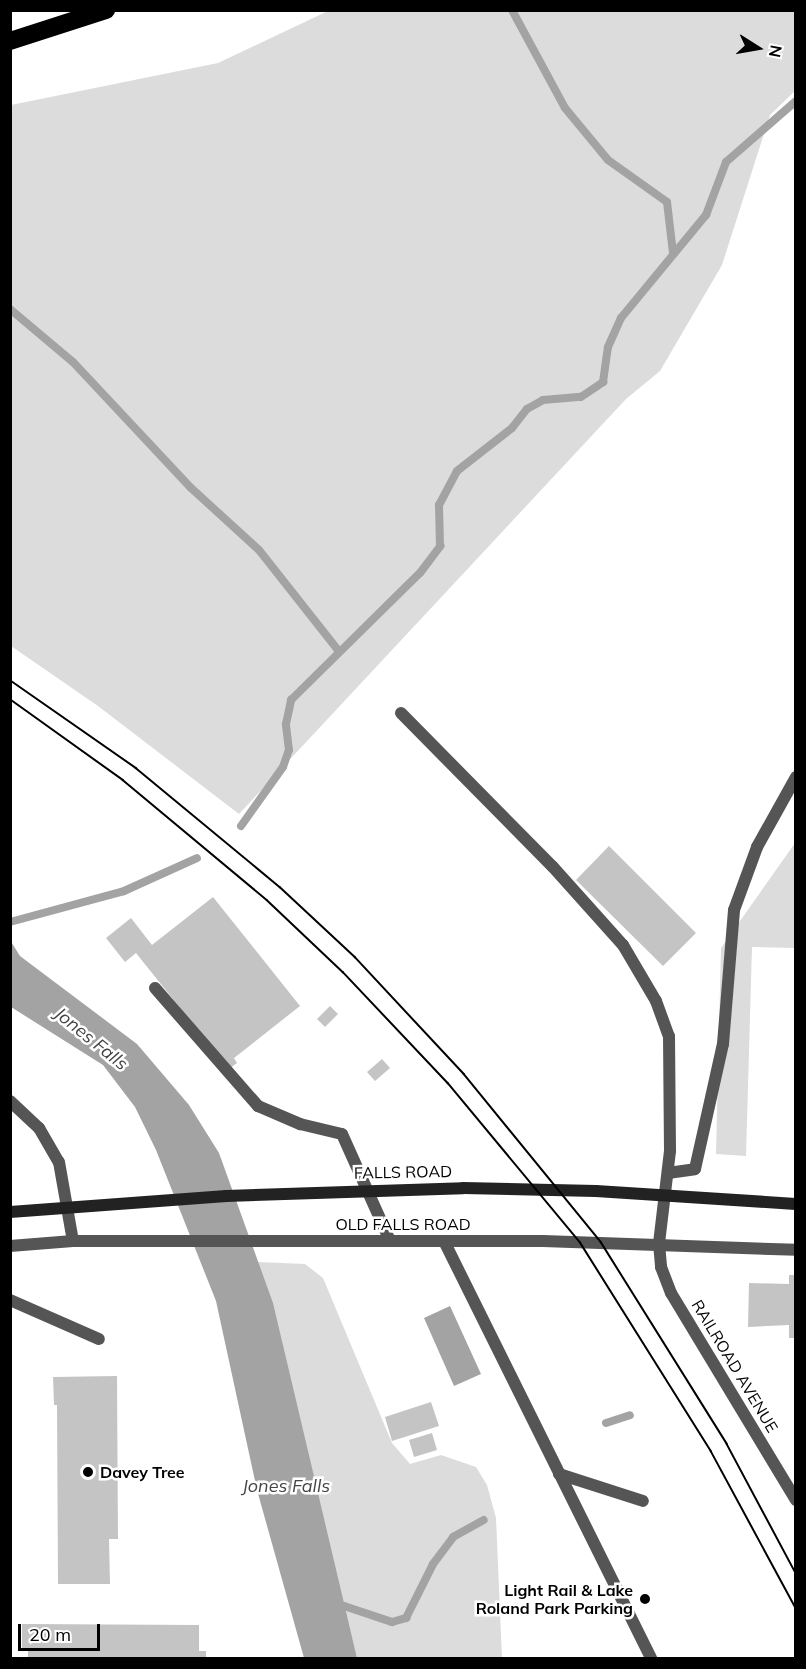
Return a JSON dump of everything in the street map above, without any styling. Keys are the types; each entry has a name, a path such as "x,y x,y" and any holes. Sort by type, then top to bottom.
{"highway":[{"path":"10,41 106,10"}],"main road":[{"name":"FALLS ROAD","path":"10,1212 226,1196 419,1188 596,1191 795,1204"}],"street":[{"name":"RAILROAD AVENUE","path":"401,713 552,867 623,945 641,973 669,1036 668,1173 659,1243 661,1267 671,1293 795,1500"},
{"path":"668,1173 695,1168 723,1044 734,910 757,847 795,777"},
{"path":"155,988 258,1106 300,1124 342,1134 390,1241"},
{"path":"10,1101 39,1128 59,1162 73,1241"},
{"name":"OLD FALLS ROAD","path":"10,1246 73,1241 444,1241 659,1243 795,1250"},
{"path":"444,1241 651,1659"},
{"path":"10,1300 99,1339"},
{"path":"559,1474 643,1501"}],"shaded area":[{"path":"328,11 795,11 795,91 770,115 722,265 660,371 626,399 239,814 98,706 11,646 11,105 218,63"},
{"path":"795,843 795,948 752,947 746,1156 716,1154 721,948"},
{"path":"258,1262 305,1264 323,1278 392,1443 410,1464 441,1455 476,1467 487,1485 496,1518 502,1658 357,1658"}],"water":[{"name":"Jones Falls","path":"10,940 20,956 137,1044 189,1105 219,1153 273,1303 357,1658 304,1658 257,1490 216,1301 156,1150 135,1107 103,1065 11,1007"},
{"path":"450,1306 481,1374 454,1386 424,1318"}],"building":[{"path":"609,846 696,933 663,966 576,880"},
{"path":"213,897 300,1006 234,1058 237,1063 229,1069 136,953 125,962 106,938 131,918 152,945"},
{"path":"330,1006 338,1014 325,1027 317,1019"},
{"path":"382,1059 390,1068 375,1081 367,1072"},
{"path":"789,1275 796,1275 796,1338 789,1338 789,1325 748,1327 749,1283 789,1284"},
{"name":"Davey Tree","path":"117,1376 118,1539 109,1539 110,1584 58,1584 57,1405 54,1405 53,1377"},
{"path":"431,1402 439,1426 392,1441 385,1417"},
{"path":"432,1433 437,1450 414,1457 409,1440"},
{"path":"22,1624 199,1625 199,1651 206,1651 206,1658 28,1658 28,1651 22,1651"}],"waterway":[{"path":"512,10 565,108 608,160 667,202 673,253"},
{"path":"241,826 283,767 289,750 286,724 291,700 420,573 440,546 439,505 457,471 512,428 527,409 543,400 581,397 603,382 608,347 621,318 706,215 726,162 796,101"},
{"path":"10,309 73,362 190,487 259,550 338,650"},
{"path":"10,922 124,891 197,858"},
{"path":"606,1423 630,1415"},
{"path":"336,1607 344,1606 392,1622 406,1618 433,1564 453,1537 484,1520"}],"tram line":[{"path":"10,680 136,768 280,887 355,957 464,1074 601,1242 727,1444 796,1573"},
{"path":"10,699 123,780 267,900 343,972 448,1083 580,1242 711,1451 796,1608"}],"place":[{"name":"Davey Tree","path":"88,1472"},
{"name":"Light Rail & Lake Roland Park Parking","path":"645,1599"}]}
